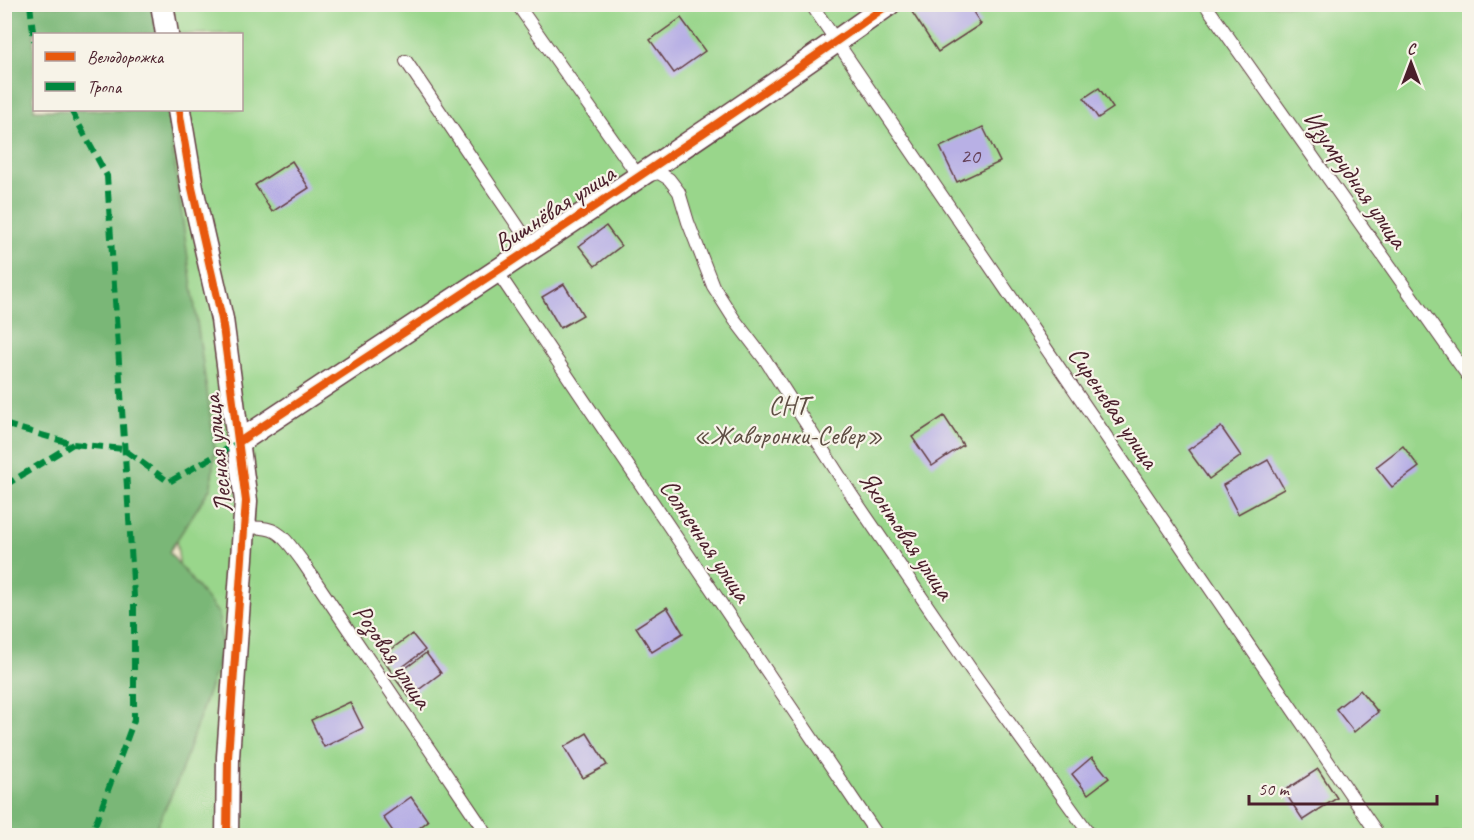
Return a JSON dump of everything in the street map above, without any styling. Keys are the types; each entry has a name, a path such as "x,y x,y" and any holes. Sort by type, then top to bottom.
{"street":[{"path":"162,4 167,33"},
{"name":"Вишнёвая улица","path":"239,442 639,177 889,4"},
{"name":"Лесная улица","path":"179,111 192,188 222,319 246,501 228,757 227,836"}],"lane":[{"path":"517,4 639,177"},
{"name":"Сиреневая улица","path":"811,4 1379,836"},
{"name":"Изумрудная улица","path":"1205,4 1470,379"},
{"path":"406,61 532,247"},
{"name":"Яхонтовая улица","path":"639,177 659,173 669,179 678,192 713,286 734,319 765,361 853,497 952,642 1091,836"},
{"name":"Солнечная улица","path":"496,270 878,836"},
{"name":"Розовая улица","path":"244,528 263,526 275,530 290,546 488,836"}],"green space":[{"path":"5,5 152,5 157,33 33,33 33,111 167,111 215,449 211,487 169,552 219,614 222,651 178,780 153,835 5,836"},
{"name":"СНТ «Жаворонки-Север»","path":"106,5 1469,5 1469,835 117,835 193,667 119,111 243,111 243,33 110,33"}],"building":[{"path":"917,4 968,4 981,24 938,52 910,9"},
{"path":"681,18 705,51 674,73 650,40"},
{"path":"1099,88 1113,108 1098,118 1084,98"},
{"path":"983,127 1000,162 957,182 940,147"},
{"path":"292,161 309,188 272,212 255,185"},
{"path":"606,226 621,246 595,266 579,246"},
{"path":"564,284 583,315 560,328 542,297"},
{"path":"944,416 963,445 932,466 912,437"},
{"path":"1221,427 1241,456 1209,479 1188,450"},
{"path":"1403,446 1419,467 1392,487 1376,467"},
{"path":"1268,460 1284,489 1238,514 1223,485"},
{"path":"667,607 683,633 652,652 636,627"},
{"path":"412,634 425,650 393,674 381,657"},
{"path":"426,653 441,673 409,697 394,677"},
{"path":"1360,690 1378,712 1354,732 1336,709"},
{"path":"350,702 363,728 324,747 311,720"},
{"path":"587,733 607,765 583,778 564,747"},
{"path":"1092,757 1109,778 1088,794 1072,774"},
{"path":"1318,769 1337,798 1303,820 1284,791"},
{"path":"411,797 428,821 409,836 396,836 383,817"}],"marked path":[{"path":"30,4 33,33"},
{"path":"72,111 107,176 134,596 134,720 91,836"},
{"path":"4,424 73,444 123,449 169,482 239,442"},
{"path":"4,486 73,444"}],"cycle path":[{"path":"239,442 647,171 889,4"},
{"path":"179,111 192,188 222,319 246,501 228,757 227,836"}]}
